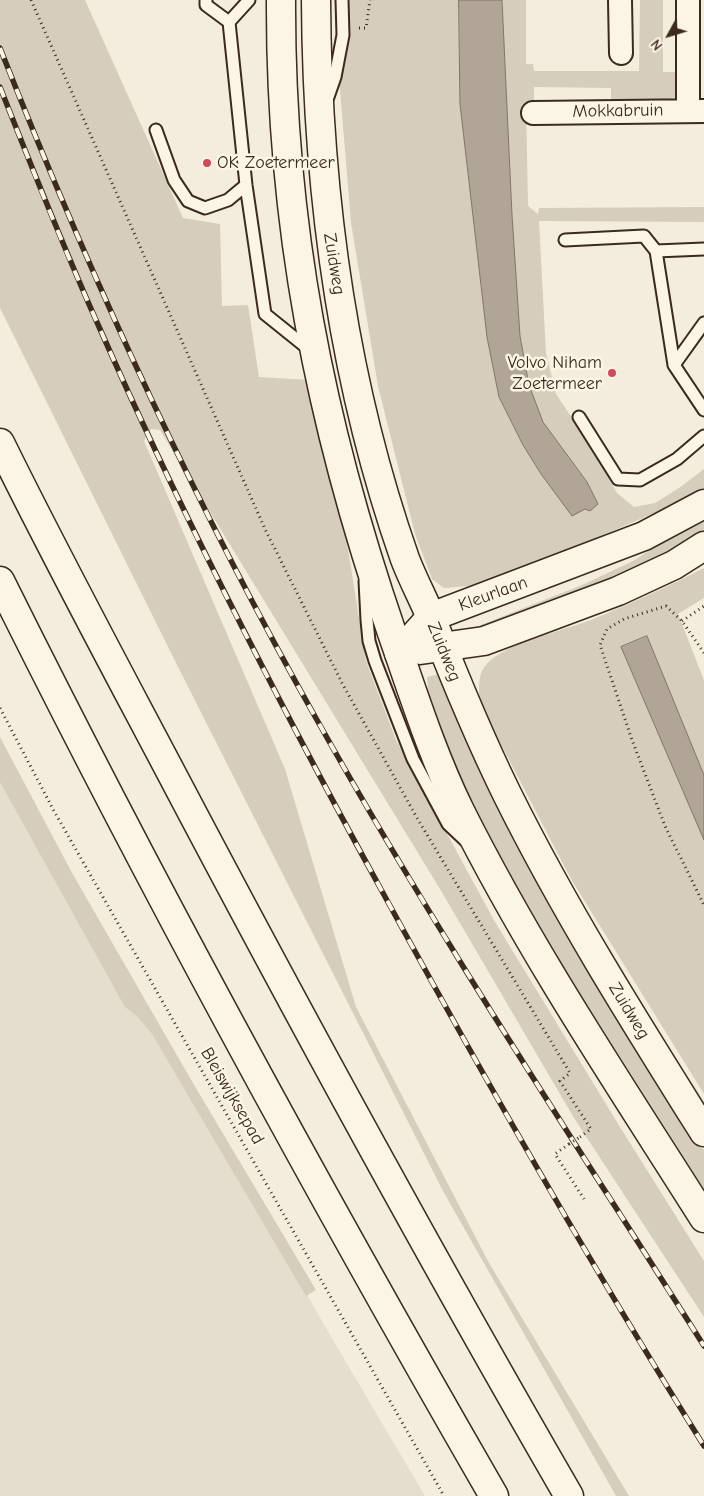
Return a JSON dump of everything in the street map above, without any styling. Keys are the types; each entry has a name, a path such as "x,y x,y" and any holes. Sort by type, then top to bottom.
{"main road":[{"name":"Zuidweg","path":"281,0 281,59 286,154 297,248 314,353 336,448 363,544 433,752 459,809 485,859 539,954 704,1218"},
{"name":"Zuidweg","path":"316,0 319,123 330,238 357,388 377,469 406,562 490,758 538,853 639,1028 704,1132"},
{"path":"0,443 299,1013 461,1307 568,1496"},
{"name":"Kleurlaan","path":"399,653 430,617 638,538 671,523 704,504"},
{"path":"399,653 484,641 618,591 674,565 704,546"},
{"path":"0,581 185,941 369,1276 494,1496"}],"street":[{"path":"620,0 620,53"},
{"path":"688,0 696,110"},
{"name":"Mokkabruin","path":"532,113 696,110"}],"lane":[{"path":"206,0 206,5 229,22 246,185 265,314 314,353"},
{"path":"229,22 249,0"},
{"name":"Zuidweg","path":"319,123 335,77 343,35 342,0"},
{"path":"156,130 174,180 188,201 204,208 228,200 246,185"},
{"path":"565,240 644,236 656,251 674,365 704,410"},
{"path":"656,251 704,249"},
{"path":"674,365 704,323"},
{"path":"578,417 618,479 640,480 677,459 704,436"},
{"name":"Zuidweg","path":"363,544 367,620 369,641 374,661 413,759 448,824 485,859"}],"path":[{"path":"31,0 265,529 338,674 417,818 570,1073 560,1082 591,1129 555,1154 584,1200"},
{"path":"704,653 682,621 666,606 624,618 607,629 600,645 632,740 665,826 704,905"},
{"path":"682,621 704,606"},
{"name":"Bleiswijksepad","path":"0,708 54,811 444,1496"}],"shaded area":[{"path":"0,0 85,0 183,218 220,224 222,306 248,305 259,377 310,380 343,518 366,661 396,740 495,922 704,1261 704,1317 574,1118 440,889 160,430 151,429 144,441 285,769 356,1007 489,1263 629,1496 616,1496 443,1191 175,661 0,308"},
{"path":"336,0 459,0 460,104 487,337 499,397 523,445 541,474 572,516 587,482 543,422 529,385 520,336 512,215 502,0 526,0 526,64 533,64 534,71 639,71 640,0 663,0 663,72 678,72 676,96 672,100 656,103 611,103 611,88 534,87 534,102 526,103 528,206 538,214 539,208 704,207 704,222 539,221 546,353 556,394 590,445 617,493 634,507 655,503 704,469 704,492 598,537 568,556 471,586 444,588 432,579 415,534 378,386 351,223 338,66"},
{"path":"459,0 502,0 512,215 520,336 529,385 543,422 587,482 598,504 590,511 585,509 572,516 541,474 523,445 499,397 487,337 460,104"},
{"path":"704,515 704,531 645,568 475,633 463,632 582,585 633,561"},
{"path":"704,568 704,598 678,614 704,680 704,775 647,636 621,647 704,840 704,1094 571,879 480,704 479,690 482,670 494,658 506,650 536,638 584,623 651,594"},
{"path":"647,636 704,775 704,840 621,647"},
{"path":"439,674 592,971 704,1150 704,1189 531,916 474,807 430,708 427,677"},
{"path":"0,737 71,871 190,1078 316,1290 306,1296 152,1034 137,1016 125,1007 0,782"},
{"path":"0,755 330,1335 425,1496 0,1496"}],"railway":[{"path":"0,48 71,220 147,390 272,639 363,800 458,958 704,1346"},
{"path":"0,87 74,269 132,401 200,544 271,685 460,1033 580,1241 704,1446"}],"place":[{"name":"OK Zoetermeer","path":"207,163"},
{"name":"Volvo Niham Zoetermeer","path":"612,373"}]}
